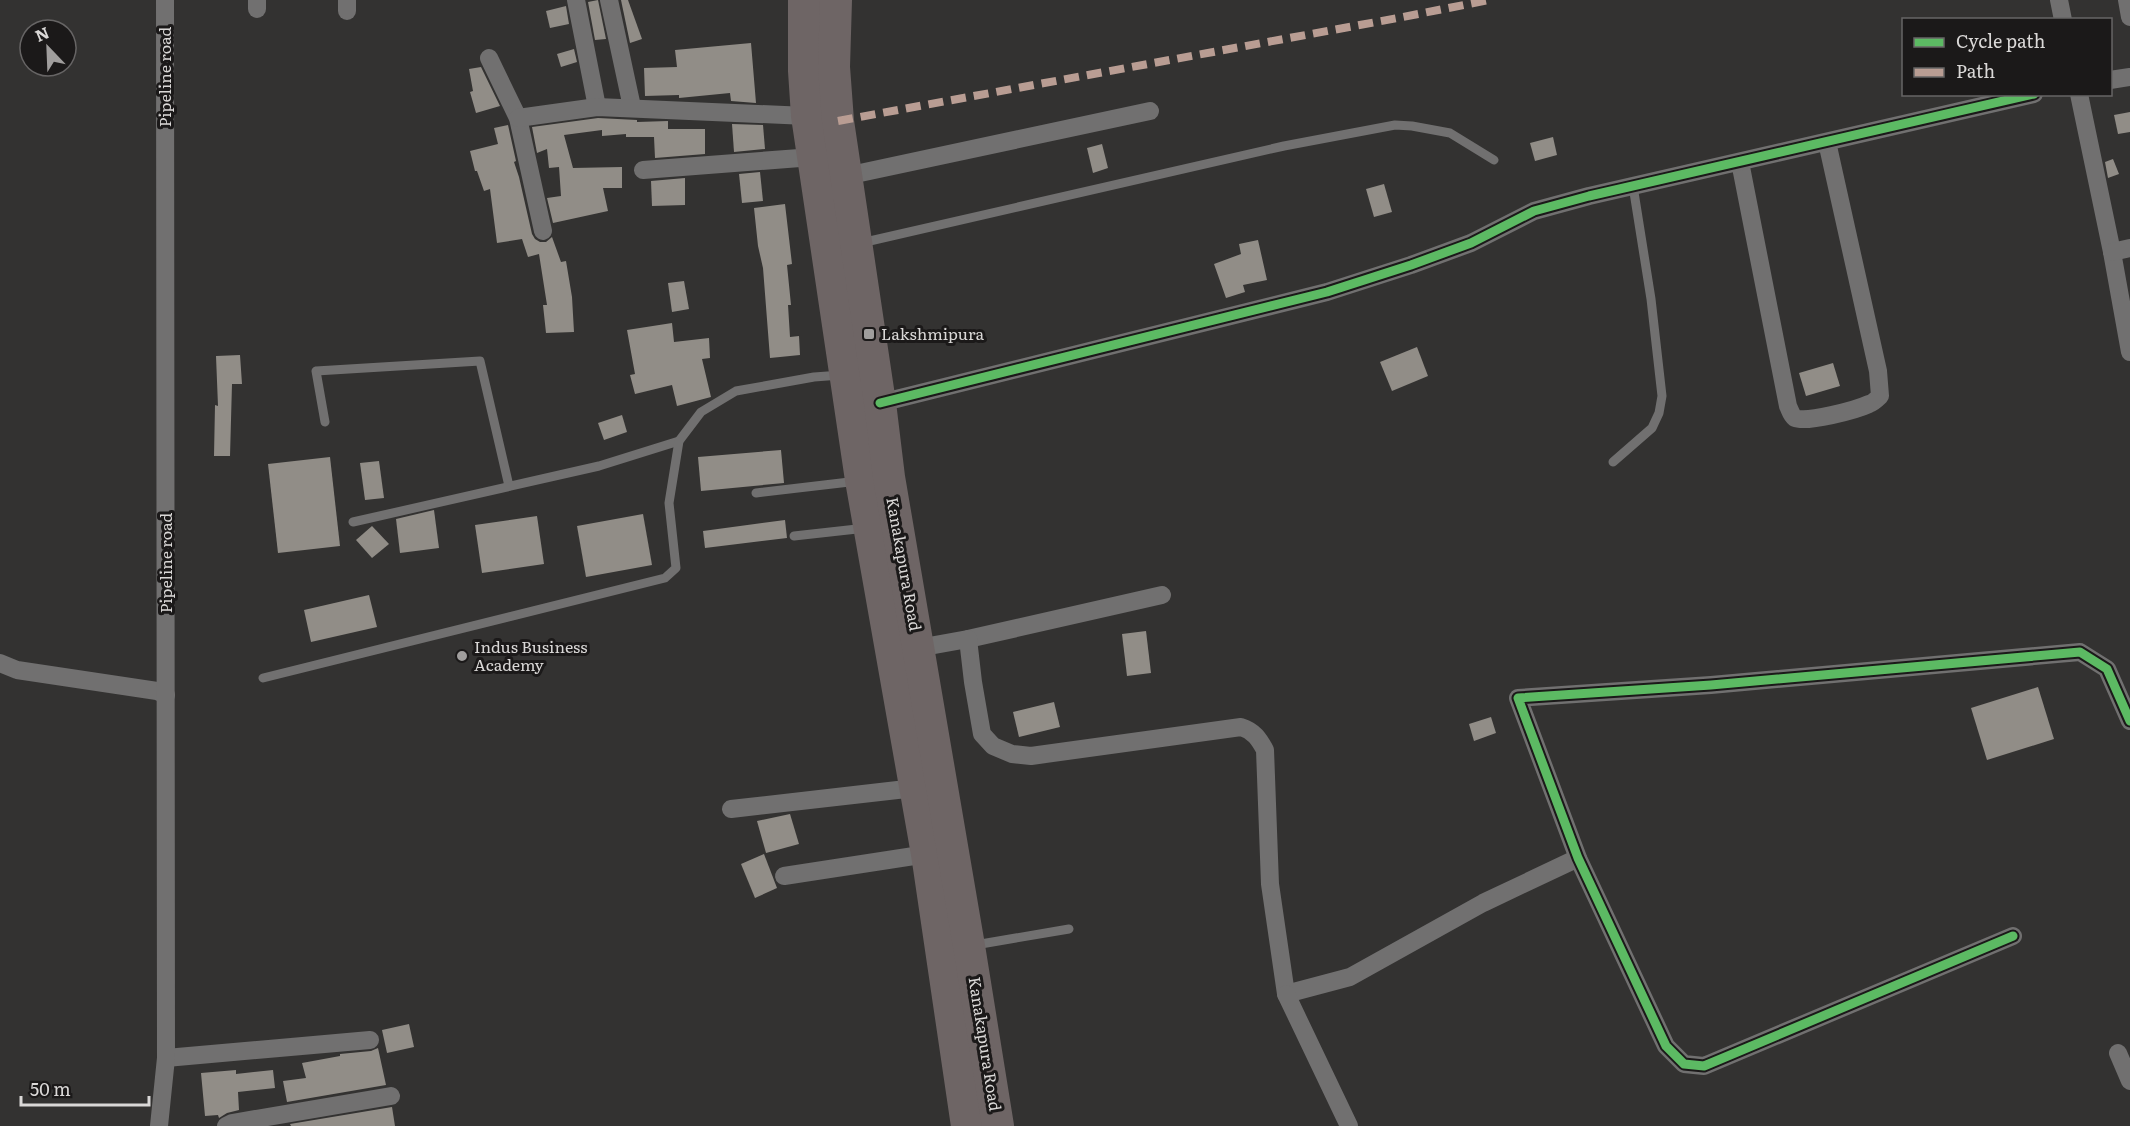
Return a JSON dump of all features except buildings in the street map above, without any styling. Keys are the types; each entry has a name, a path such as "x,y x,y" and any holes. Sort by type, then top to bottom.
{"highway":[{"name":"Kanakapura Road","path":"804,0 804,71 807,116 869,527 969,946 998,1126"},
{"name":"Kanakapura Road","path":"836,0 834,67 838,121 889,477 918,648 915,788 927,854 967,1126"}],"street":[{"name":"Pipeline road","path":"159,1126 166,1058 165,0"},
{"path":"576,0 597,107"},
{"path":"609,0 632,107"},
{"path":"2059,0 2063,18"},
{"path":"2127,0 2130,17"},
{"path":"489,58 518,118 543,231"},
{"path":"2112,80 2130,77"},
{"path":"880,403 1327,292 1471,243 1534,211 2025,96"},
{"path":"2080,96 2121,250 2130,351"},
{"path":"518,118 597,107 807,116"},
{"path":"846,176 1150,111"},
{"path":"1740,162 1791,415 1797,419 1848,411 1871,404 1880,396 1878,371 1827,142"},
{"path":"643,170 813,157"},
{"path":"918,648 968,639 1162,595"},
{"path":"968,639 972,682 982,734 993,746 1012,754 1031,756 1241,727 1248,729 1258,737 1265,750 1270,884 1286,994 1349,1126"},
{"path":"2013,936 1704,1066 1684,1064 1666,1046 1578,858 1518,698 1711,685 2080,652 2107,669 2130,721"},
{"path":"0,663 16,670 157,691 166,695"},
{"path":"731,809 915,788"},
{"path":"784,876 927,854"},
{"path":"1286,994 1350,977 1483,903 1578,858"},
{"path":"166,1058 370,1040"},
{"path":"2118,1053 2130,1081"},
{"path":"226,1126 232,1123 391,1096"}],"lane":[{"path":"856,244 1284,146 1395,125 1450,133 1494,160"},
{"path":"1612,462 1652,428 1659,413 1662,396 1651,299 1633,186"},
{"path":"324,422 316,371 480,361 509,486"},
{"path":"263,678 665,578 676,568 669,503 679,441 701,412 736,391 814,377 846,375"},
{"path":"353,522 598,466 679,441"},
{"path":"756,493 861,480"},
{"path":"794,536 869,527"},
{"path":"969,946 1069,929"}],"marked path":[{"path":"838,121 1489,0"}],"cycle path":[{"path":"880,403 1327,292 1471,243 1534,211 1589,196 2025,96"},
{"path":"2013,936 1704,1066 1684,1064 1666,1046 1578,858 1518,698 1711,685 2080,652 2107,669 2130,721"}],"place":[{"name":"Lakshmipura","path":"869,334"},
{"name":"Indus Business Academy","path":"462,656"}]}
